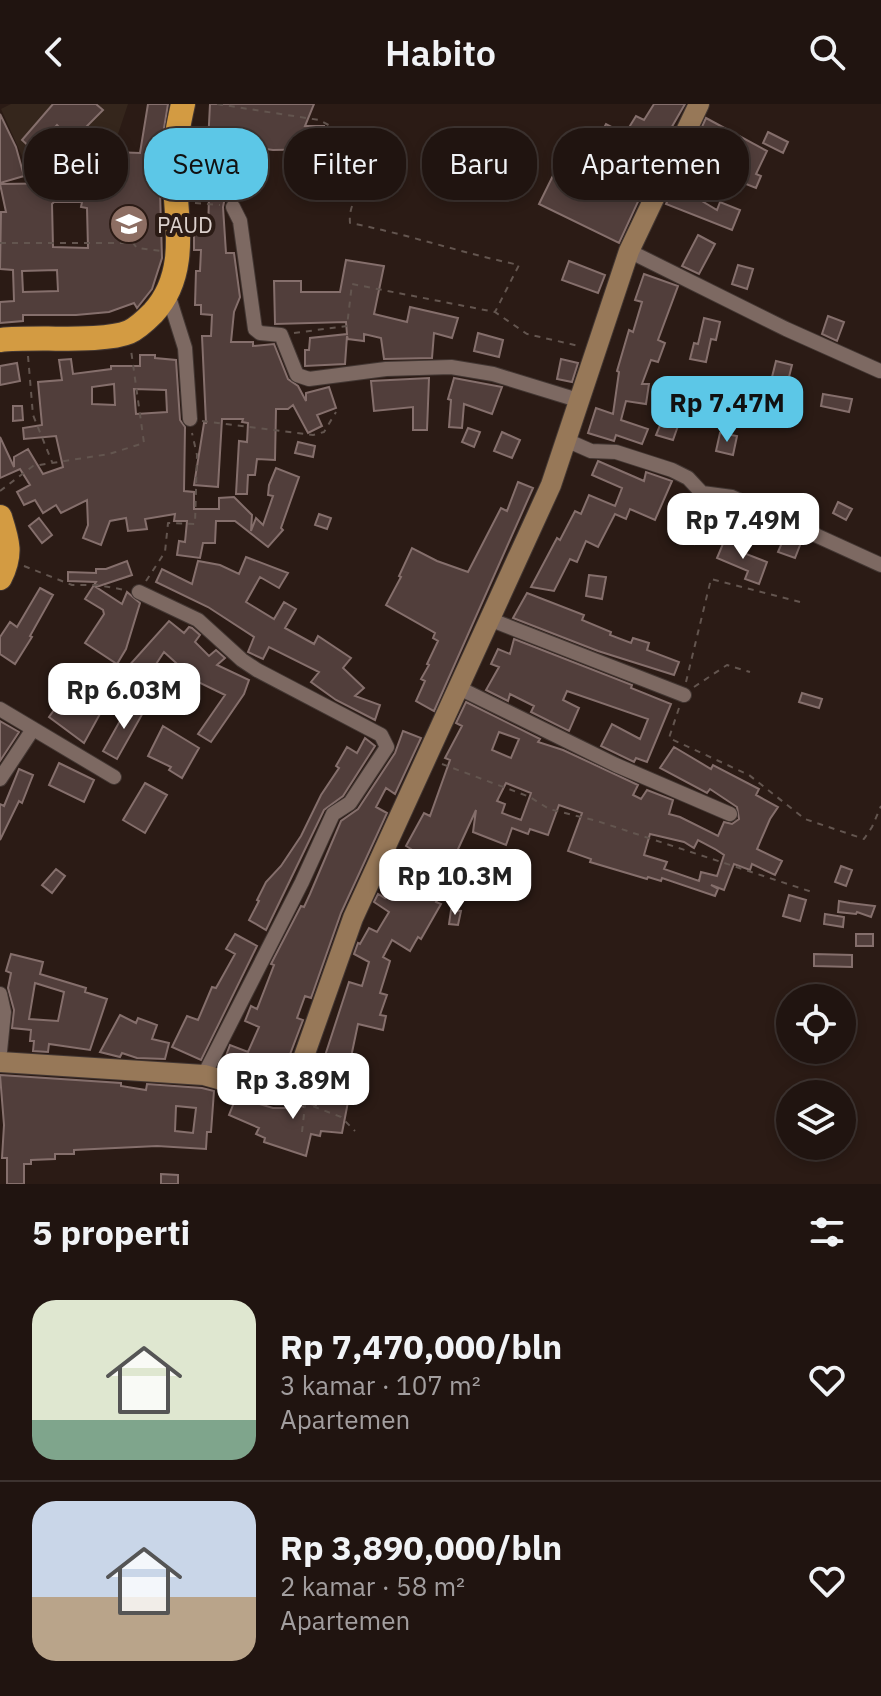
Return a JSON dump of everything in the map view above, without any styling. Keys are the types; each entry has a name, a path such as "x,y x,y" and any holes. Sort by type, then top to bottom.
{"highway":[{"path":"12,342 128,333 144,322 168,294 178,253 174,159 183,104"},
{"path":"0,517 4,570"}],"main road":[{"path":"0,1062 204,1075 296,1099 298,1073 353,918 551,485 629,251 699,104"}],"street":[{"path":"233,207 240,221 255,329 260,333 281,335 293,371 305,378 386,369 451,367 493,374 581,401"},
{"path":"629,251 786,329 880,371"},
{"path":"168,294 185,348 190,419"},
{"path":"566,440 591,451 616,452 672,470 688,478 702,493 732,497 881,565"},
{"path":"139,592 198,620 242,660 381,735 387,747 350,803 333,814 204,1075"},
{"path":"489,619 684,695"},
{"path":"459,688 616,765 730,814"},
{"path":"0,709 114,777"},
{"path":"0,779 33,729"},
{"path":"0,994 4,1012 0,1051"}],"path":[{"path":"217,104 319,120 340,131 331,150 376,172 355,200 350,223 393,231 519,265 495,312"},
{"path":"176,201 233,207"},
{"path":"0,243 133,243 137,248 178,253"},
{"path":"281,335 347,326 352,284 495,312 527,334 595,351"},
{"path":"0,491 33,466 109,454 144,443 128,333"},
{"path":"12,342 33,415 52,463"},
{"path":"4,570 72,585 98,585 139,592 165,552 168,523 195,524 197,455 190,419 313,435 324,432 336,412"},
{"path":"800,602 711,579 684,695 669,738 749,775 805,819 864,839 881,806"},
{"path":"684,695 727,665 750,672"},
{"path":"426,758 530,797 549,809 597,821 812,892"},
{"path":"296,1099 341,1117 355,1131"},
{"path":"296,1099 302,1132"}],"shaded area":[{"path":"11,104 128,104 120,128 24,128 24,158 1,109"}],"building":[{"path":"53,104 96,104 103,110 85,128 60,128 57,125 54,128 32,128"},
{"path":"148,104 168,104 164,128 144,128"},
{"path":"210,104 314,104 305,126 324,126 284,128 284,150 273,150 268,149 268,128 209,128"},
{"path":"654,104 685,104 671,128 629,128 636,116 644,120"},
{"path":"0,114 16,147 24,176 0,183"},
{"path":"706,118 724,128 701,128"},
{"path":"144,128 144,200 160,200 162,258 152,289 137,308 134,303 109,312 23,315 23,321 0,323 0,302 14,301 13,270 0,269 1,212 6,212 0,184 24,184 24,200 128,200 128,153 140,153","holes":["82,202 81,207 87,208 88,248 53,247 52,204","57,270 58,291 23,292 22,271"]},
{"path":"768,132 788,142 783,153 763,143"},
{"path":"749,141 767,151 756,174 761,176 756,188 749,185"},
{"path":"553,176 553,200 639,200 619,243 539,204"},
{"path":"209,200 224,200 226,253 234,253 240,297 234,312 231,342 253,342 253,346 274,344 288,379 298,386 306,401 306,393 329,387 336,408 317,415 322,426 308,433 293,405 288,409 276,409 275,460 257,459 255,475 248,475 247,494 236,494 239,441 247,442 248,423 242,422 243,419 222,419 218,487 194,485 206,423 202,336 211,336 212,315 201,314 201,305 195,305 196,271 200,271 201,250 194,250 194,231 208,231"},
{"path":"668,200 700,200 717,210 720,202 740,210 732,230 666,204"},
{"path":"698,235 715,244 699,274 682,266"},
{"path":"346,260 384,266 374,314 407,322 410,307 458,318 452,338 434,333 432,358 384,359 381,338 364,334 364,341 348,339 347,336 345,364 305,366 305,350 309,350 310,338 347,334 346,322 275,324 274,281 301,281 301,292 340,292"},
{"path":"569,261 605,275 598,293 562,280"},
{"path":"738,265 753,269 747,289 732,284"},
{"path":"644,274 678,286 658,340 665,343 658,362 651,360 642,384 649,384 646,404 626,401 621,420 648,429 642,444 616,435 614,441 588,433 596,408 613,414 617,371 629,330 633,332 642,302 635,300"},
{"path":"828,316 844,322 837,341 822,334"},
{"path":"704,318 720,322 716,340 711,339 706,362 690,359 694,343 698,344"},
{"path":"478,333 503,340 499,357 474,351"},
{"path":"140,355 176,360 180,420 185,427 184,491 194,492 194,509 219,509 219,498 234,497 252,515 251,531 256,518 263,525 273,496 268,495 269,485 276,468 299,477 281,528 283,530 268,547 235,521 216,521 215,543 203,543 200,558 177,555 179,541 185,542 187,521 174,521 175,514 145,519 147,529 128,531 126,518 110,521 101,545 83,538 88,525 87,500 61,513 56,505 43,513 35,500 24,505 17,492 30,485 20,469 0,478 0,437 14,467 14,457 28,449 43,474 63,467 56,436 24,439 23,428 42,425 38,382 62,380 59,360 71,359 73,374 111,369 111,366 140,366","holes":["114,384 115,405 92,404 92,387","134,389 166,390 167,412 136,414"]},
{"path":"561,359 578,363 572,382 557,379"},
{"path":"776,361 792,365 785,393 769,389"},
{"path":"17,363 20,381 0,385 0,366"},
{"path":"429,378 427,430 413,430 413,407 374,411 371,381"},
{"path":"454,378 502,387 492,414 464,404 462,428 449,427 451,400 448,399"},
{"path":"823,394 852,399 849,412 821,406"},
{"path":"13,406 22,406 23,420 13,421"},
{"path":"663,418 679,423 673,440 656,435"},
{"path":"468,428 480,432 474,447 462,442"},
{"path":"502,432 520,440 512,458 494,451"},
{"path":"720,433 737,436 733,455 716,451"},
{"path":"298,442 315,446 313,457 295,453"},
{"path":"598,461 644,481 646,472 672,481 655,520 630,509 626,519 615,514 598,547 586,541 577,562 570,559 554,591 531,587 557,538 560,540 575,511 581,514 589,495 615,506 622,488 592,475"},
{"path":"518,482 533,488 434,711 416,701 425,681 421,679 438,641 433,638 435,633 386,605 412,548 468,572 501,508 507,511"},
{"path":"838,502 852,509 846,520 833,513"},
{"path":"319,514 331,518 327,529 315,525"},
{"path":"678,515 702,525 694,544 671,535"},
{"path":"39,518 52,535 42,543 29,526"},
{"path":"786,533 802,540 795,558 778,552"},
{"path":"725,539 743,546 741,552 767,562 759,584 745,579 748,571 717,558"},
{"path":"246,557 288,573 279,588 260,577 246,602 274,619 284,602 296,609 285,628 314,644 318,636 351,658 343,668 364,688 355,696 380,705 375,720 336,700 311,682 319,672 269,647 263,659 248,652 254,637 208,607 156,582 162,569 192,584 198,561 220,565 239,574"},
{"path":"127,561 132,575 96,587 122,604 127,592 140,603 126,649 117,664 85,643 104,614 103,610 85,599 96,582 68,581 68,572 96,573 96,569 106,569"},
{"path":"589,575 606,577 602,599 586,596"},
{"path":"40,588 53,595 15,664 0,654 0,637 10,622 17,627"},
{"path":"527,593 584,615 582,620 611,632 610,635 631,643 633,638 649,643 647,650 679,662 674,675 598,651 513,618"},
{"path":"169,621 184,633 189,627 192,628 200,635 195,642 209,656 216,650 225,658 217,665 249,680 244,694 211,742 198,734 225,695 196,681 164,652 145,681 126,669"},
{"path":"514,639 632,685 631,688 671,704 647,762 636,758 634,762 601,746 612,724 640,739 648,719 567,691 563,700 579,708 569,731 531,712 534,706 510,694 508,701 486,690 499,667 491,664 498,649 510,654"},
{"path":"82,671 93,682 112,692 84,743 49,717"},
{"path":"802,693 822,699 819,708 799,702"},
{"path":"466,702 540,739 538,742 563,750 638,785 633,795 641,799 647,790 673,800 669,814 718,836 724,822 732,824 739,819 737,807 710,789 707,793 660,768 674,747 711,769 713,765 759,789 756,795 778,807 757,849 782,861 775,875 752,864 750,870 734,864 724,890 711,885 718,889 715,896 662,878 661,881 647,879 590,862 591,859 568,851 582,813 559,805 548,835 530,829 528,834 512,828 506,845 473,832 476,810 442,884 445,886 436,902 441,904 421,939 418,937 410,951 392,940 383,957 390,961 380,993 387,995 380,1015 386,1016 383,1030 358,1024 347,1076 321,1068 349,982 362,986 369,962 354,954 358,943 369,928 377,932 389,912 374,902 378,894 385,898 411,849 406,846 424,813 430,816 450,760 445,758 462,726 456,723","holes":["499,732 519,739 511,758 492,750","506,783 531,793 521,820 502,813 505,804 497,801","650,834 684,842 694,848 698,840 724,855 717,876 701,872 699,881 664,869 667,862 644,855"]},
{"path":"130,703 144,711 117,759 103,751"},
{"path":"0,721 19,732 0,761"},
{"path":"163,726 199,748 182,778 169,770 171,767 148,756"},
{"path":"403,731 421,738 395,794 386,788 376,807 387,813 341,913 311,998 305,996 297,1018 303,1020 281,1078 224,1061 230,1045 248,1052 259,1027 245,1021 251,1006 257,1009 274,965 271,964 301,906 304,907 341,821 358,809 395,753"},
{"path":"365,738 375,746 343,796 324,810 266,930 249,920 266,882 301,836 321,795 339,768 336,766 347,747 357,753"},
{"path":"59,763 94,780 84,802 49,785"},
{"path":"19,769 33,775 22,803 19,801 0,840 0,804 4,806"},
{"path":"145,783 167,795 145,833 123,820"},
{"path":"470,851 489,856 484,884 465,881"},
{"path":"841,866 852,870 846,886 835,882"},
{"path":"56,869 65,876 52,893 42,885"},
{"path":"789,895 806,900 800,921 783,916"},
{"path":"839,901 875,906 871,917 857,912 838,912"},
{"path":"451,910 461,911 458,925 449,924"},
{"path":"825,914 844,917 843,927 824,924"},
{"path":"235,934 257,946 201,1060 172,1047 187,1016 198,1020 212,987 216,988 235,954 226,949"},
{"path":"856,934 873,934 873,946 856,946"},
{"path":"11,954 43,962 40,974 86,988 85,992 107,999 90,1050 49,1044 48,1052 33,1051 31,1030 12,1028 14,1010 8,988 11,973 6,971","holes":["35,983 64,992 58,1021 29,1019"]},
{"path":"814,954 852,955 852,967 814,966"},
{"path":"120,1015 136,1023 138,1018 157,1025 152,1039 169,1043 165,1059 137,1058 122,1053 120,1057 100,1052"},
{"path":"0,1075 121,1083 121,1086 146,1090 147,1084 214,1091 211,1132 207,1132 206,1149 157,1146 74,1150 74,1154 55,1154 55,1159 31,1160 31,1164 24,1164 24,1184 7,1184 7,1158 2,1158 4,1125","holes":["176,1106 196,1108 193,1133 175,1131"]},
{"path":"320,1091 348,1102 342,1133 321,1131 320,1136 311,1134 306,1156 264,1142 265,1138 256,1134 259,1128 229,1115 235,1100 228,1099 229,1095 273,1108 287,1108 296,1104 304,1107 306,1103 316,1105"},
{"path":"161,1174 178,1175 178,1184 161,1184"}],"place":[{"name":"PAUD","path":"129,224"}]}
